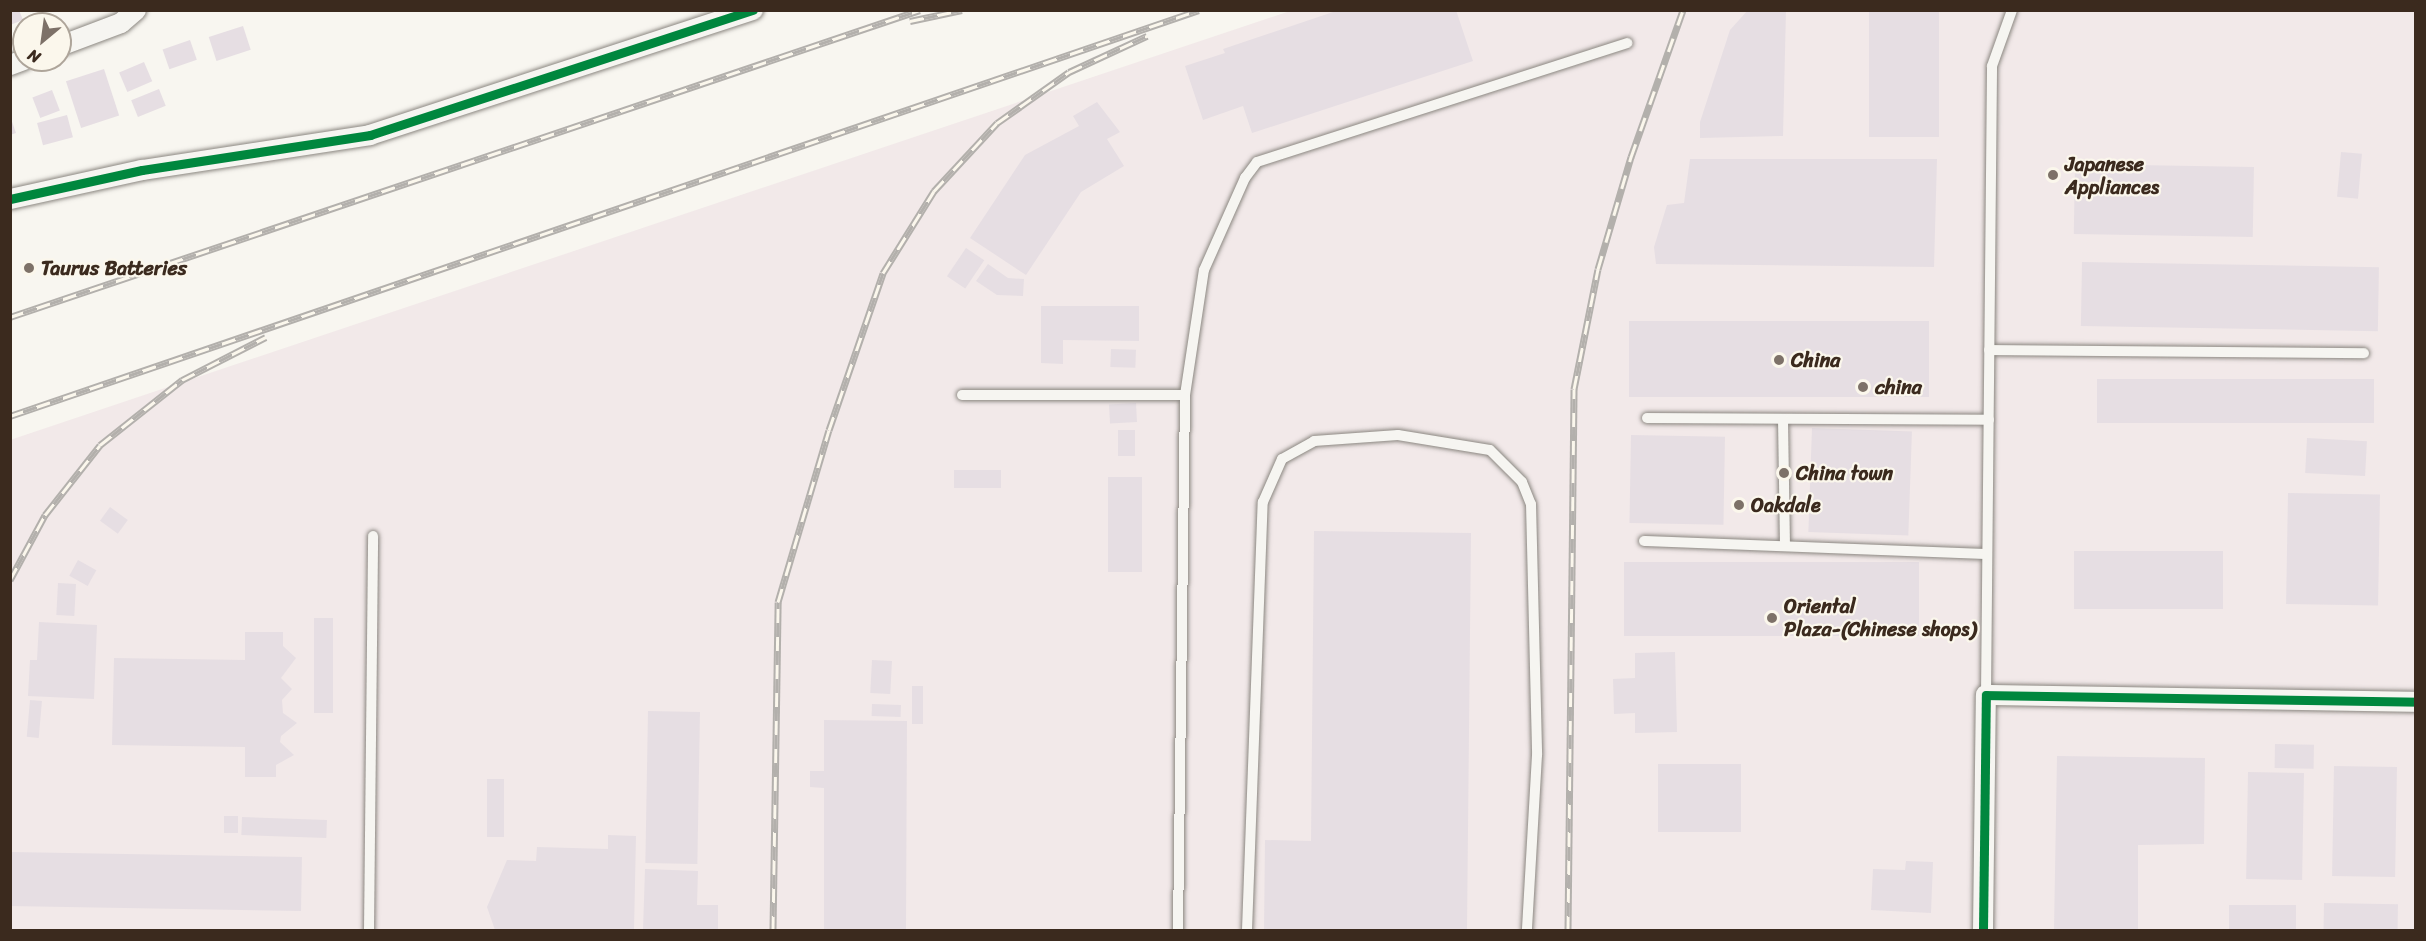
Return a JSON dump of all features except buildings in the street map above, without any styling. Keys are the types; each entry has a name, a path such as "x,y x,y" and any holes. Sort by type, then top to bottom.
{"street":[{"path":"72,41 121,23 136,10"},
{"path":"10,199 142,170 370,135 753,10"},
{"path":"1983,930 1986,694 2415,702"}],"lane":[{"path":"1986,694 1992,66 2012,10"},
{"path":"1178,930 1185,395 1204,270 1245,178 1257,162 1627,43"},
{"path":"1989,350 2364,353"},
{"path":"962,395 1185,395"},
{"path":"1647,417 1989,420"},
{"path":"1783,419 1785,546"},
{"path":"1247,930 1263,502 1282,459 1314,441 1398,435 1490,450 1522,482 1531,504 1537,755 1527,930"},
{"path":"369,930 373,536"},
{"path":"1644,541 1987,554"}],"shaded area":[{"path":"1290,11 2415,11 2415,930 11,930 10,440"}],"railway":[{"path":"10,317 920,10"},
{"path":"910,21 962,10"},
{"path":"10,416 1199,10"},
{"path":"1568,930 1574,389 1598,269 1631,157 1683,10"},
{"path":"773,930 778,602 829,430 883,273 934,191 997,123 1069,72 1147,36"},
{"path":"10,580 45,515 100,445 182,380 266,337"}],"cycle path":[{"path":"10,199 142,170 370,135 753,10"},
{"path":"1983,930 1986,695 2416,702"}],"place":[{"name":"Japanese Appliances","path":"2053,175"},
{"name":"Taurus Batteries","path":"29,268"},
{"name":"China","path":"1779,360"},
{"name":"china","path":"1863,387"},
{"name":"China town","path":"1784,473"},
{"name":"Oakdale","path":"1739,505"},
{"name":"Oriental Plaza-(Chinese shops)","path":"1772,618"}]}
